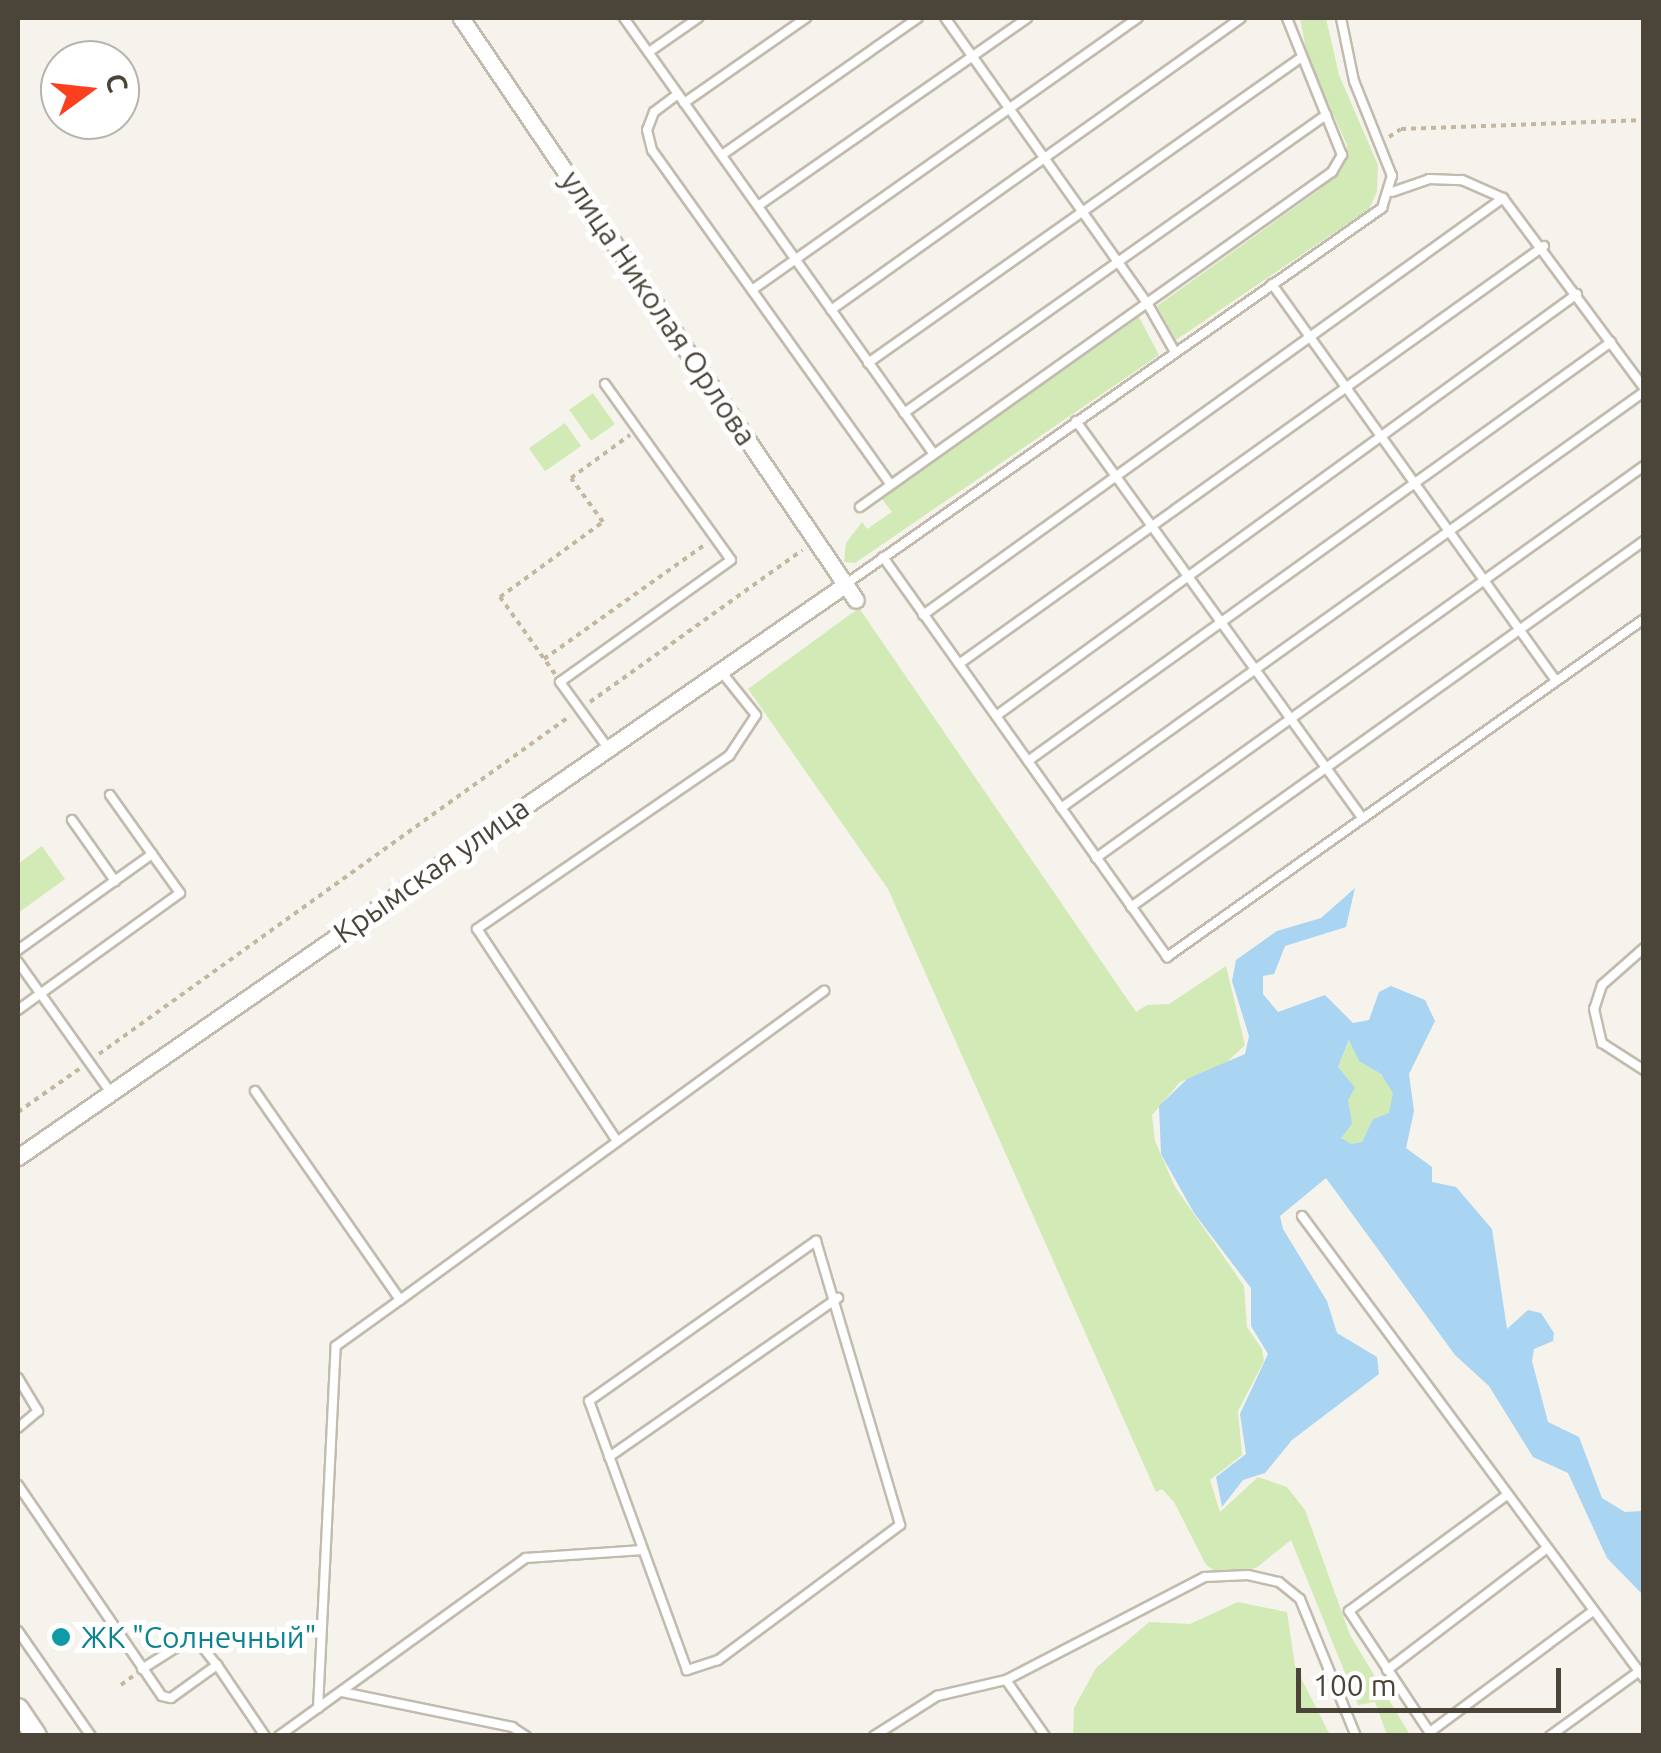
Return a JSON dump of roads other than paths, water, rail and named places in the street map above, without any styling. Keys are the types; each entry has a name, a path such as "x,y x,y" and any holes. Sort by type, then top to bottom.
{"street":[{"name":"улица Николая Орлова","path":"461,18 856,600"},
{"name":"Крымская улица","path":"18,1158 846,584"},
{"path":"18,1709 36,1736"}],"lane":[{"path":"624,18 932,453"},
{"path":"649,52 698,18"},
{"path":"684,103 806,18"},
{"path":"722,155 918,18"},
{"path":"945,18 1147,303 1175,352"},
{"path":"758,206 1028,18"},
{"path":"752,290 1138,18"},
{"path":"831,310 1240,18"},
{"path":"860,507 1332,172 1342,155 1286,18"},
{"path":"1341,18 1354,82 1381,142 1392,192"},
{"path":"868,362 1300,59"},
{"path":"678,94 654,112 647,130 652,150 890,484"},
{"path":"904,413 1326,114"},
{"path":"846,584 1382,208 1392,192 1430,179 1462,180 1503,198 1544,246 1644,390 1450,533 1061,808"},
{"path":"923,615 1314,339 1503,198"},
{"path":"959,664 1544,246"},
{"path":"1272,284 1556,680"},
{"path":"996,716 1578,294"},
{"path":"1028,761 1417,486 1611,342"},
{"path":"606,384 731,560 560,682 608,748"},
{"path":"1076,422 1362,818"},
{"path":"1096,858 1644,466"},
{"path":"1131,907 1644,541"},
{"path":"883,557 1167,957 1644,619"},
{"path":"618,1141 478,929 729,756 756,715 720,670"},
{"path":"18,1010 180,893 110,795"},
{"path":"72,820 115,880"},
{"path":"18,950 152,854"},
{"path":"1644,948 1602,985 1594,1009 1602,1043 1644,1070"},
{"path":"18,962 111,1093"},
{"path":"318,1708 336,1346 824,990"},
{"path":"256,1091 400,1300"},
{"path":"1302,1216 1641,1675 1550,1736"},
{"path":"816,1241 838,1298 900,1525 718,1660 687,1670 589,1401 816,1241"},
{"path":"609,1456 838,1298"},
{"path":"18,1378 38,1411 18,1428"},
{"path":"18,1485 166,1699 217,1666"},
{"path":"1508,1494 1350,1611 1431,1734 1594,1610"},
{"path":"1387,1670 1548,1548"},
{"path":"282,1735 526,1558 643,1550"},
{"path":"874,1736 937,1696 1006,1680 1204,1577 1248,1575 1279,1582 1300,1599 1356,1736"},
{"path":"18,1631 91,1736"},
{"path":"142,1669 186,1636 200,1640 266,1736"},
{"path":"1006,1680 1046,1736"},
{"path":"341,1692 512,1727 526,1736"}],"water":[{"path":"1355,888 1346,927 1285,946 1274,974 1263,976 1263,994 1278,1012 1325,995 1353,1023 1369,1020 1379,992 1391,986 1425,1000 1435,1021 1409,1074 1414,1111 1406,1148 1432,1167 1432,1182 1456,1187 1492,1229 1507,1329 1528,1310 1541,1313 1554,1333 1553,1341 1534,1349 1532,1361 1548,1422 1579,1437 1602,1498 1625,1512 1643,1511 1643,1595 1607,1558 1568,1473 1533,1457 1489,1386 1455,1355 1326,1178 1280,1216 1283,1229 1327,1301 1337,1333 1377,1357 1379,1374 1292,1440 1265,1473 1243,1480 1222,1507 1216,1477 1246,1454 1240,1414 1268,1354 1251,1326 1251,1288 1194,1213 1161,1154 1159,1106 1187,1079 1245,1054 1249,1036 1232,981 1236,960 1277,931 1321,918","holes":["1349,1040 1359,1061 1381,1074 1393,1093 1389,1113 1373,1119 1362,1142 1351,1144 1341,1138 1352,1124 1348,1100 1355,1088 1338,1067"]}],"place":[{"name":"ЖК \"Солнечный\"","path":"61,1637"}]}
